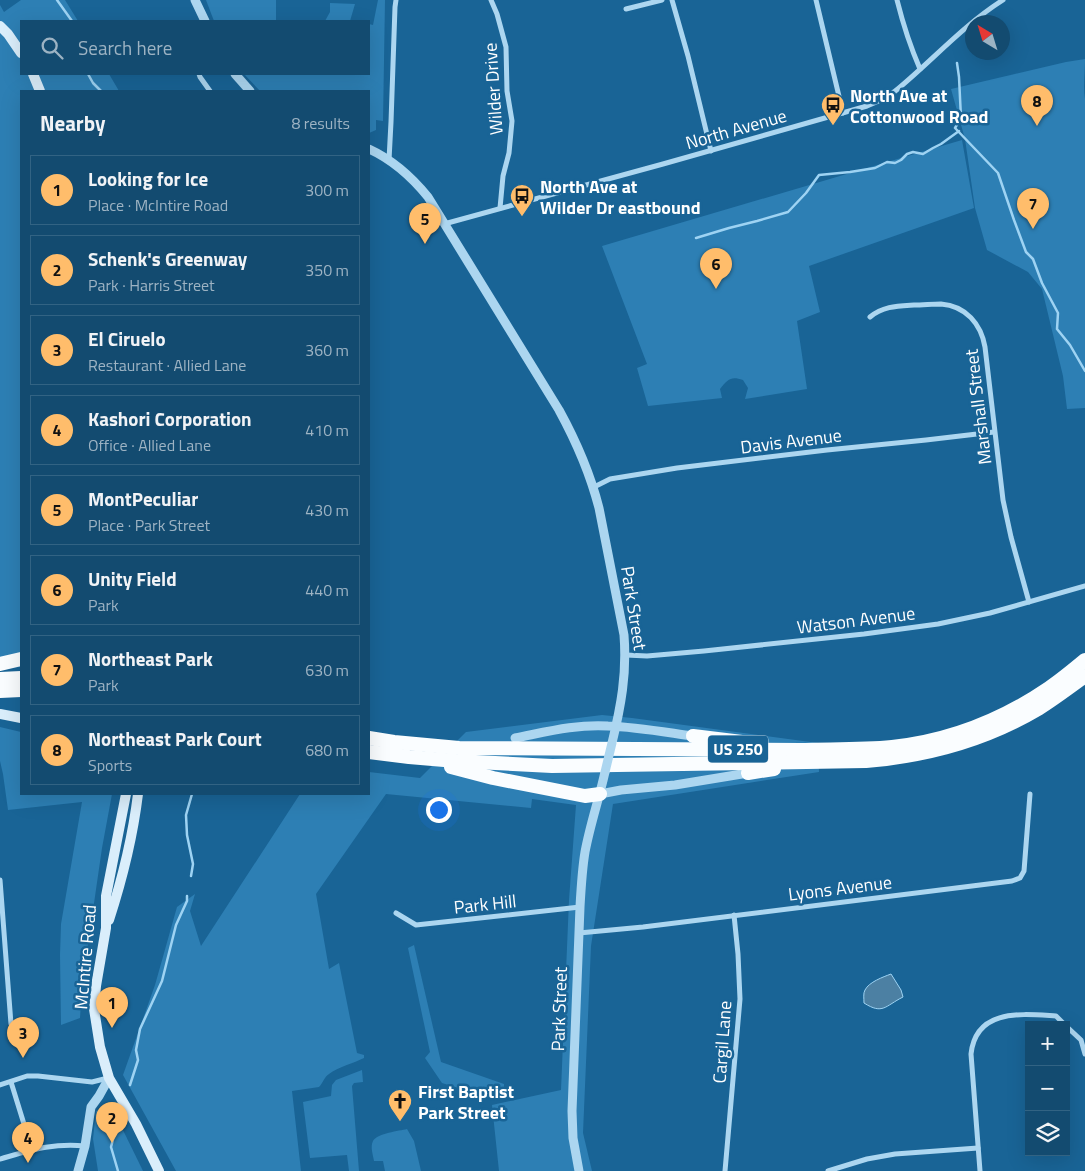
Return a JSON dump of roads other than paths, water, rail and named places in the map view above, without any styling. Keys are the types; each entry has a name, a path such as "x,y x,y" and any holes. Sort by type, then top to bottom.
{"highway":[{"path":"0,664 20,659"},
{"name":"US 250","path":"370,738 459,748 800,750 890,747 932,740 958,733 994,718 1026,703 1048,689 1085,660"},
{"name":"US 250","path":"370,753 456,761 552,766 866,761 894,758 922,754 971,741 1031,713 1085,676"},
{"path":"0,687 20,678"},
{"path":"0,687 20,690"},
{"path":"693,736 800,750"},
{"path":"459,748 515,738"},
{"path":"409,757 493,778 584,796 600,794"},
{"path":"748,773 825,761"}],"main road":[{"path":"0,26 20,52"},
{"path":"33,75 40,90"},
{"path":"0,714 20,718"},
{"name":"McIntire Road","path":"126,795 106,896 106,928 94,1009 100,1047 109,1078 136,1124 159,1171"},
{"path":"106,928 122,873 138,795"}],"street":[{"path":"195,0 205,20"},
{"path":"389,160 396,0"},
{"name":"Wilder Drive","path":"491,0 506,47 508,92 512,121 500,208"},
{"path":"626,9 662,0"},
{"path":"672,0 688,56 710,151"},
{"path":"816,0 843,113"},
{"path":"897,0 911,48 920,69"},
{"name":"North Avenue","path":"444,224 867,106 894,92 966,26 1003,0"},
{"path":"199,75 209,90"},
{"path":"236,75 249,90"},
{"name":"Park Street","path":"370,150 389,160 402,170 428,197 572,433 594,487 621,614 626,655 624,690 600,794 592,820 581,883 572,1111 573,1138 579,1171"},
{"name":"Marshall Street","path":"870,317 885,308 940,304 955,307 964,312 973,319 979,329 983,338 1003,500 1028,602"},
{"name":"Davis Avenue","path":"594,487 610,479 677,468 994,432"},
{"name":"Watson Avenue","path":"626,655 646,656 704,651 864,634 958,621 1085,586"},
{"path":"515,738 582,726 641,728 693,736"},
{"path":"600,794 748,773"},
{"name":"Lyons Avenue","path":"578,933 1012,882 1020,878 1024,871 1030,794"},
{"path":"0,880 2,938 11,1024"},
{"name":"Park Hill","path":"396,913 416,925 580,907"},
{"name":"Cargil Lane","path":"725,1171 740,999 734,915"},
{"path":"980,1171 971,1068 972,1044 975,1035 986,1024 994,1020 1019,1014 1056,1016 1062,1021"},
{"path":"1070,1029 1081,1040 1085,1054"},
{"path":"0,1085 27,1076 92,1082 109,1078"},
{"path":"78,1171 85,1146 90,1112 109,1078"},
{"path":"11,1082 32,1150"},
{"path":"0,1159 57,1145 85,1146"},
{"path":"828,1171 867,1159 895,1154 978,1148"}],"waterway":[{"path":"57,0 71,20"},
{"path":"957,63 961,118 955,128 998,173 1026,252 1033,259 1042,283 1058,313 1057,329 1070,345 1085,371"},
{"path":"89,75 100,90"},
{"path":"696,238 788,212 806,193 819,175 875,168 887,162 895,163 913,152 923,154 959,131"},
{"path":"191,876 193,864 187,835 186,815 192,795"},
{"path":"130,1085 138,1060 136,1050 140,1029 162,981 176,925 187,901 187,896"},
{"path":"118,1121 111,1147 118,1171"}],"place":[{"name":"North Ave at Cottonwood Road","path":"833,126"},
{"name":"Northeast Park Court","path":"1037,126"},
{"name":"North Ave at Wilder Dr eastbound","path":"522,217"},
{"name":"Northeast Park","path":"1033,229"},
{"name":"MontPeculiar","path":"425,244"},
{"name":"Unity Field","path":"716,289"},
{"name":"Looking for Ice","path":"112,1028"},
{"name":"El Ciruelo","path":"23,1058"},
{"name":"First Baptist Park Street","path":"400,1122"},
{"name":"Schenk's Greenway","path":"112,1143"},
{"name":"Kashori Corporation","path":"28,1163"}]}
